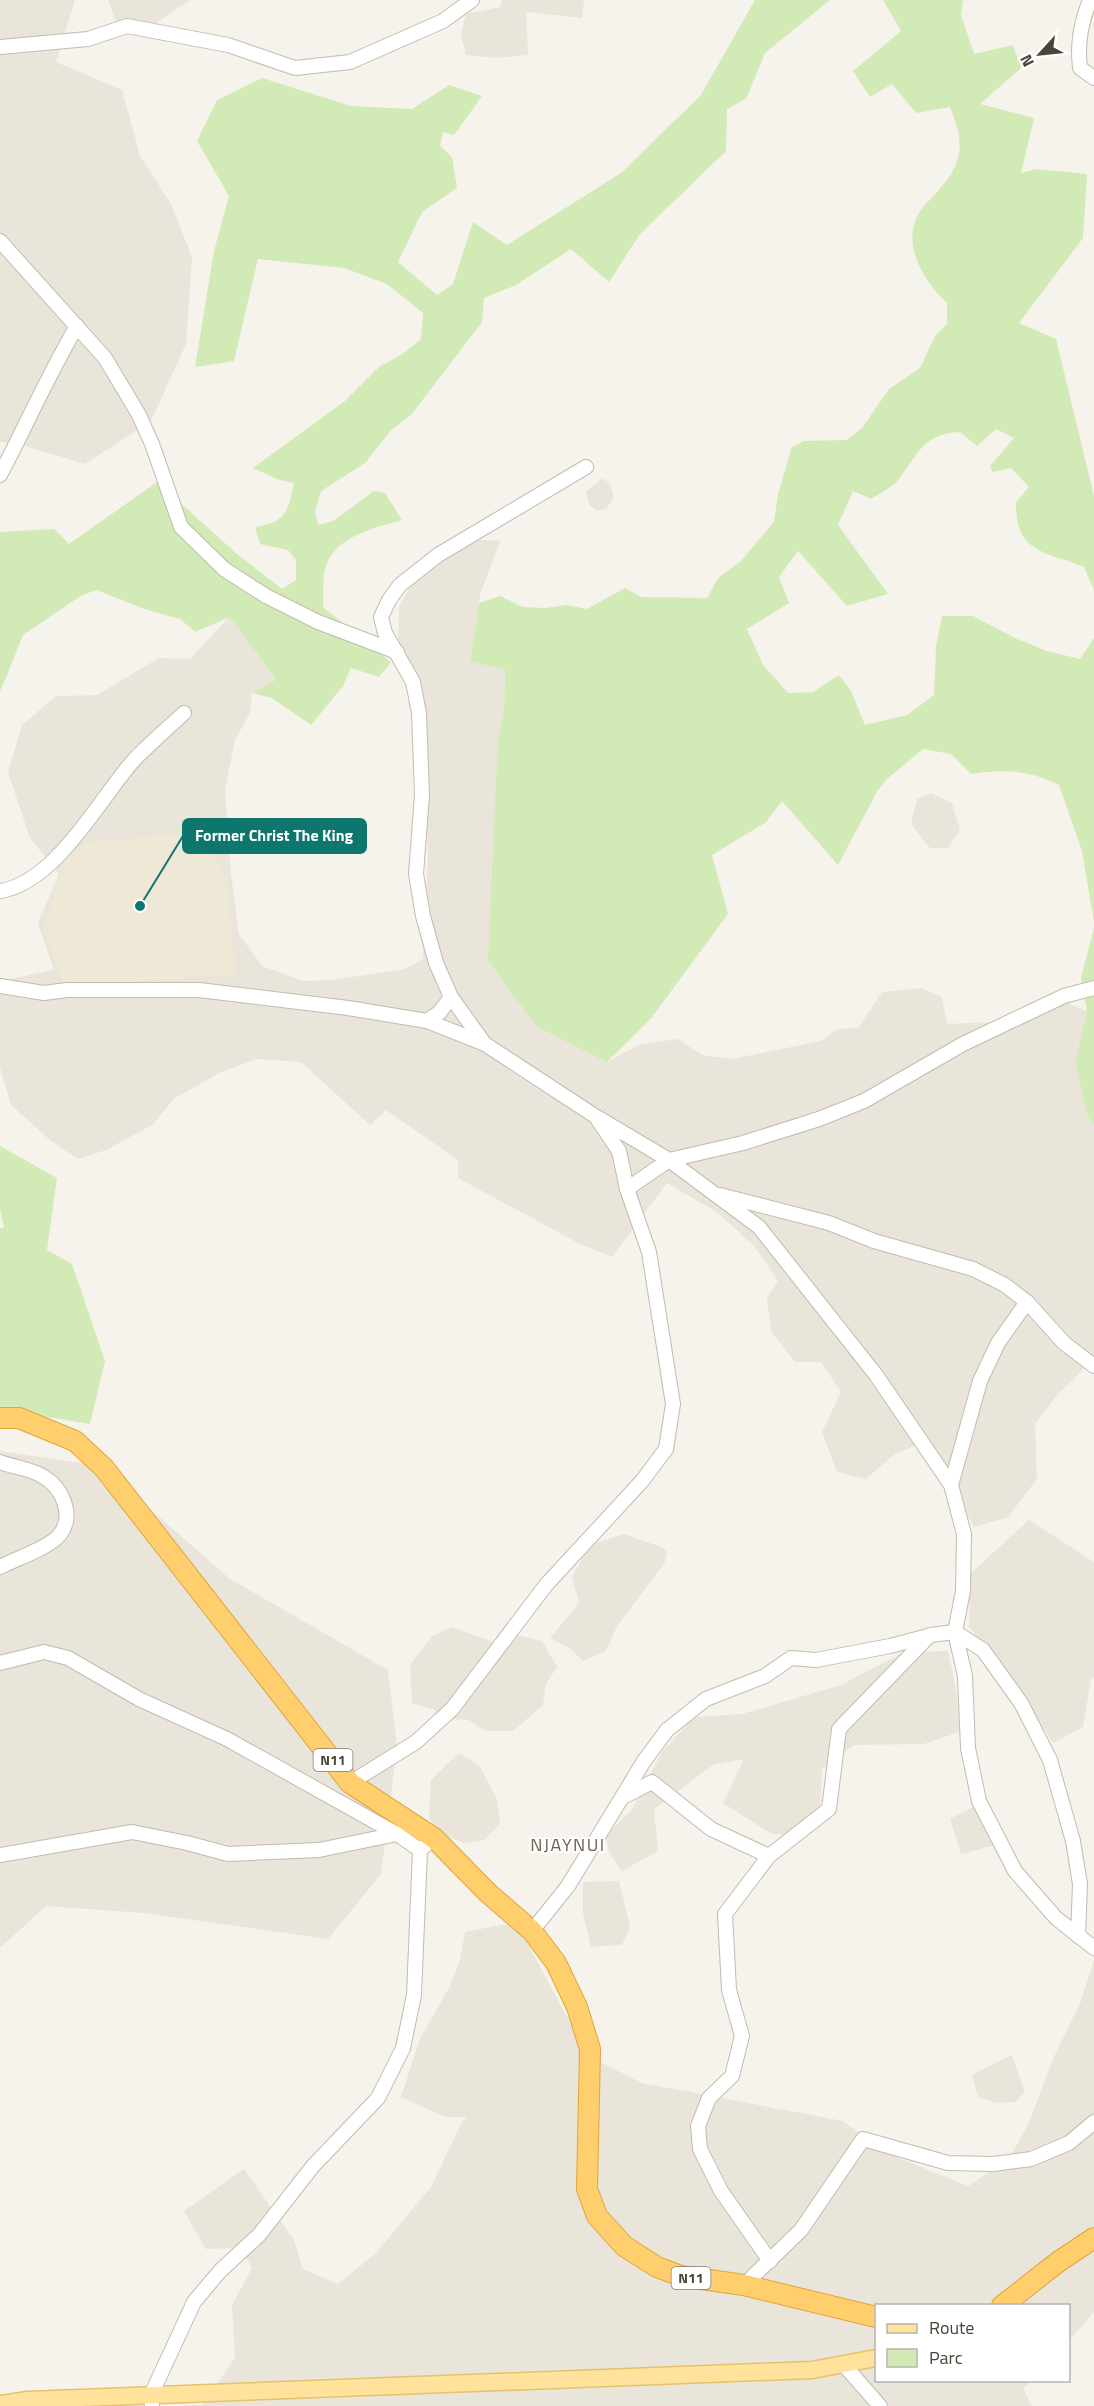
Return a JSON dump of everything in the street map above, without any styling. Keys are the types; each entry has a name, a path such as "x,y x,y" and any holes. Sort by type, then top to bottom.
{"highway":[{"name":"N11","path":"0,1418 19,1418 75,1441 104,1468 350,1783 532,1931 556,1963 577,2007 590,2049 587,2189 597,2216 624,2246 657,2267 681,2276 744,2285 875,2317"},
{"path":"1005,2304 1058,2262 1094,2238"}],"main road":[{"path":"0,2404 28,2400 152,2400 812,2370 875,2358"}],"street":[{"path":"0,47 88,39 127,26 228,45 295,68 350,62 443,21 472,0"},
{"path":"1090,0 1081,23 1078,50 1080,68 1094,78"},
{"path":"0,241 105,358 139,415 159,462 181,527 224,569 266,596 318,622 397,652"},
{"path":"0,475 48,376 77,326"},
{"path":"485,1044 451,997 436,963 423,916 416,874 422,795 419,713 413,682 385,633 381,617 388,600 400,585 438,555 586,467"},
{"path":"0,891 18,887 68,848 134,761 184,713"},
{"path":"0,986 44,993 67,990 199,990 348,1008 427,1021 485,1044 595,1116 669,1160 718,1194 759,1227 876,1375 951,1485 964,1534 963,1591 955,1632 965,1676 968,1748 979,1802 1015,1871 1056,1918 1094,1948"},
{"path":"627,1189 669,1160 743,1143 819,1119 864,1101 963,1044 1064,996 1094,988"},
{"path":"427,1021 440,1012 451,997"},
{"path":"350,1783 416,1742 452,1709 546,1585 642,1481 666,1449 673,1404 649,1252 627,1189 619,1151 595,1116"},
{"path":"718,1194 829,1223 874,1240 973,1269 1005,1285 1027,1302 1064,1343 1094,1366"},
{"path":"951,1485 980,1382 998,1343 1027,1302"},
{"path":"0,1462 44,1477 63,1498 67,1514 61,1534 44,1546 0,1567"},
{"path":"532,1931 568,1886 622,1797 667,1730 706,1699 765,1676 791,1658 816,1660 891,1646 930,1635 955,1632 983,1650 1021,1703 1050,1760 1073,1841 1080,1884 1078,1936"},
{"path":"770,2261 721,2191 700,2149 698,2127 709,2098 732,2076 742,2036 729,1990 725,1914 769,1856 829,1809 839,1729 930,1635"},
{"path":"0,1663 44,1652 68,1658 139,1700 227,1739 397,1834 427,1844 414,1995 403,2048 378,2098 313,2166 259,2235 220,2271 194,2302 152,2400"},
{"path":"622,1797 652,1782 711,1829 769,1856"},
{"path":"0,1854 132,1832 228,1854 319,1850 397,1834"},
{"path":"744,2285 801,2230 863,2139 948,2163 993,2164 1031,2159 1069,2143 1094,2122"},
{"path":"844,2365 880,2406"}],"shaded area":[{"path":"0,0 75,0 56,62 122,90 140,156 171,204 192,257 186,344 151,421 85,464 15,443 0,442"},
{"path":"108,0 190,0 146,30 117,24"},
{"path":"502,0 584,0 582,18 526,12 528,55 496,58 466,55 461,34 466,14 500,7"},
{"path":"603,478 610,484 614,497 607,508 597,511 589,505 586,491"},
{"path":"470,539 500,541 480,595 470,661 505,669 504,711 498,740 497,789 607,1062 641,1044 678,1039 702,1055 732,1059 821,1041 838,1029 858,1028 882,992 922,988 942,997 947,1024 992,1022 1029,1003 1055,998 1087,1011 1075,1062 1087,1115 1094,1125 1094,1359 1058,1394 1035,1424 1037,1479 1008,1517 974,1527 937,1455 923,1443 896,1453 866,1479 837,1472 822,1432 841,1392 821,1362 795,1362 771,1331 767,1298 778,1281 754,1246 718,1213 667,1183 612,1257 580,1244 458,1178 458,1160 386,1110 370,1125 301,1062 257,1059 219,1073 175,1098 152,1125 106,1150 78,1159 51,1141 11,1105 0,1068 0,981 54,970 38,923 59,874 30,838 8,772 22,725 56,696 97,695 159,658 190,659 230,616 276,681 252,693 250,713 235,740 225,790 231,874 239,934 262,966 303,981 332,980 404,969 423,959 428,855 425,795 412,686 398,645 399,607 419,570"},
{"path":"931,793 952,803 960,830 948,848 930,848 911,824 917,799"},
{"path":"201,832 227,882 236,974 66,987 43,931 65,860 85,843"},
{"path":"0,1451 101,1466 230,1579 388,1670 397,1747 381,1874 328,1939 144,1913 46,1906 0,1948"},
{"path":"1029,1520 1094,1562 1094,1677 1091,1679 1083,1727 1053,1743 1015,1683 969,1627 970,1574"},
{"path":"624,1534 661,1547 667,1552 665,1562 617,1626 606,1651 583,1661 570,1648 550,1638 579,1603 572,1577 590,1545"},
{"path":"452,1627 496,1643 517,1635 542,1641 557,1667 546,1684 543,1705 513,1731 485,1731 469,1720 444,1719 433,1709 412,1703 410,1665 432,1636"},
{"path":"948,1651 957,1695 959,1732 924,1744 854,1745 822,1769 820,1815 797,1835 772,1834 723,1803 744,1759 713,1765 654,1809 658,1851 622,1871 609,1853 606,1835 631,1811 662,1752 694,1717 742,1714 841,1685 904,1652"},
{"path":"459,1753 479,1765 497,1799 500,1824 484,1840 464,1843 445,1836 429,1818 431,1780"},
{"path":"976,1805 996,1845 961,1854 950,1819"},
{"path":"619,1881 630,1927 622,1945 591,1947 583,1914 583,1882"},
{"path":"516,1922 588,2056 642,2083 843,2121 884,2152 968,2186 1008,2160 1028,2125 1053,2059 1081,2001 1094,1960 1094,2312 1070,2340 1070,2304 875,2304 875,2382 1030,2382 1023,2389 1032,2406 186,2406 202,2405 235,2358 232,2305 252,2268 241,2248 206,2249 184,2211 244,2169 294,2240 303,2269 338,2284 375,2254 431,2187 462,2122 467,2117 445,2117 401,2097 420,2039 450,1986 460,1960 465,1932"},
{"path":"1012,2055 1025,2092 1015,2102 996,2103 978,2097 972,2075"}],"green space":[{"path":"755,0 830,0 765,53 746,99 727,109 726,151 640,234 609,282 571,249 516,285 484,298 482,322 411,415 391,430 365,463 321,491 315,512 318,525 333,521 374,491 385,493 402,520 367,531 345,542 329,558 324,573 323,607 391,662 379,677 351,668 343,686 311,725 272,698 252,693 276,680 230,617 195,632 180,619 144,609 97,590 82,595 23,635 0,692 0,532 54,529 69,544 157,482 237,554 282,589 296,580 296,560 288,550 260,544 255,527 273,522 284,514 294,483 277,479 253,468 345,401 380,366 401,355 421,339 423,313 387,284 344,268 258,259 234,361 195,367 214,251 229,196 197,141 217,100 262,78 351,106 412,109 449,85 482,96 454,135 443,132 440,146 452,157 457,188 422,212 398,262 437,295 453,284 473,222 507,245 621,173 701,95"},
{"path":"883,0 963,0 961,15 974,54 1013,45 1021,68 980,104 1034,118 1021,173 1036,169 1087,174 1083,238 1019,323 1056,339 1094,496 1094,590 1084,567 1035,548 1021,532 1017,519 1016,502 1029,487 1011,468 993,472 990,466 1014,438 996,429 977,446 960,432 938,437 923,446 896,482 871,499 853,491 838,525 888,594 847,606 798,551 779,577 789,603 747,629 763,665 788,693 813,692 839,675 851,691 865,725 907,715 934,695 936,646 942,616 973,616 1015,638 1047,651 1080,659 1094,638 1094,922 1082,851 1059,785 1038,776 1016,772 994,771 971,774 951,754 923,749 886,780 878,790 838,865 782,801 765,823 712,855 728,914 652,1017 607,1062 536,1026 488,960 498,740 504,711 505,670 470,661 479,603 500,596 523,607 545,608 567,605 587,609 625,588 641,597 707,598 718,578 740,562 774,522 778,494 792,447 804,441 847,440 862,428 889,389 920,368 935,336 947,324 947,303 929,283 922,271 913,245 913,231 916,218 924,206 953,171 959,151 959,138 950,107 916,113 892,84 870,97 853,71 901,31"},
{"path":"1094,928 1094,1125 1087,1115 1075,1062 1087,1011 1081,978"},
{"path":"0,1146 57,1178 47,1250 72,1264 105,1361 90,1424 0,1409 0,1228 4,1228 0,1209"}],"place":[{"name":"Former Christ The King","path":"140,906"}],"district":[{"name":"NJAYNUI","path":"568,1845"}]}
